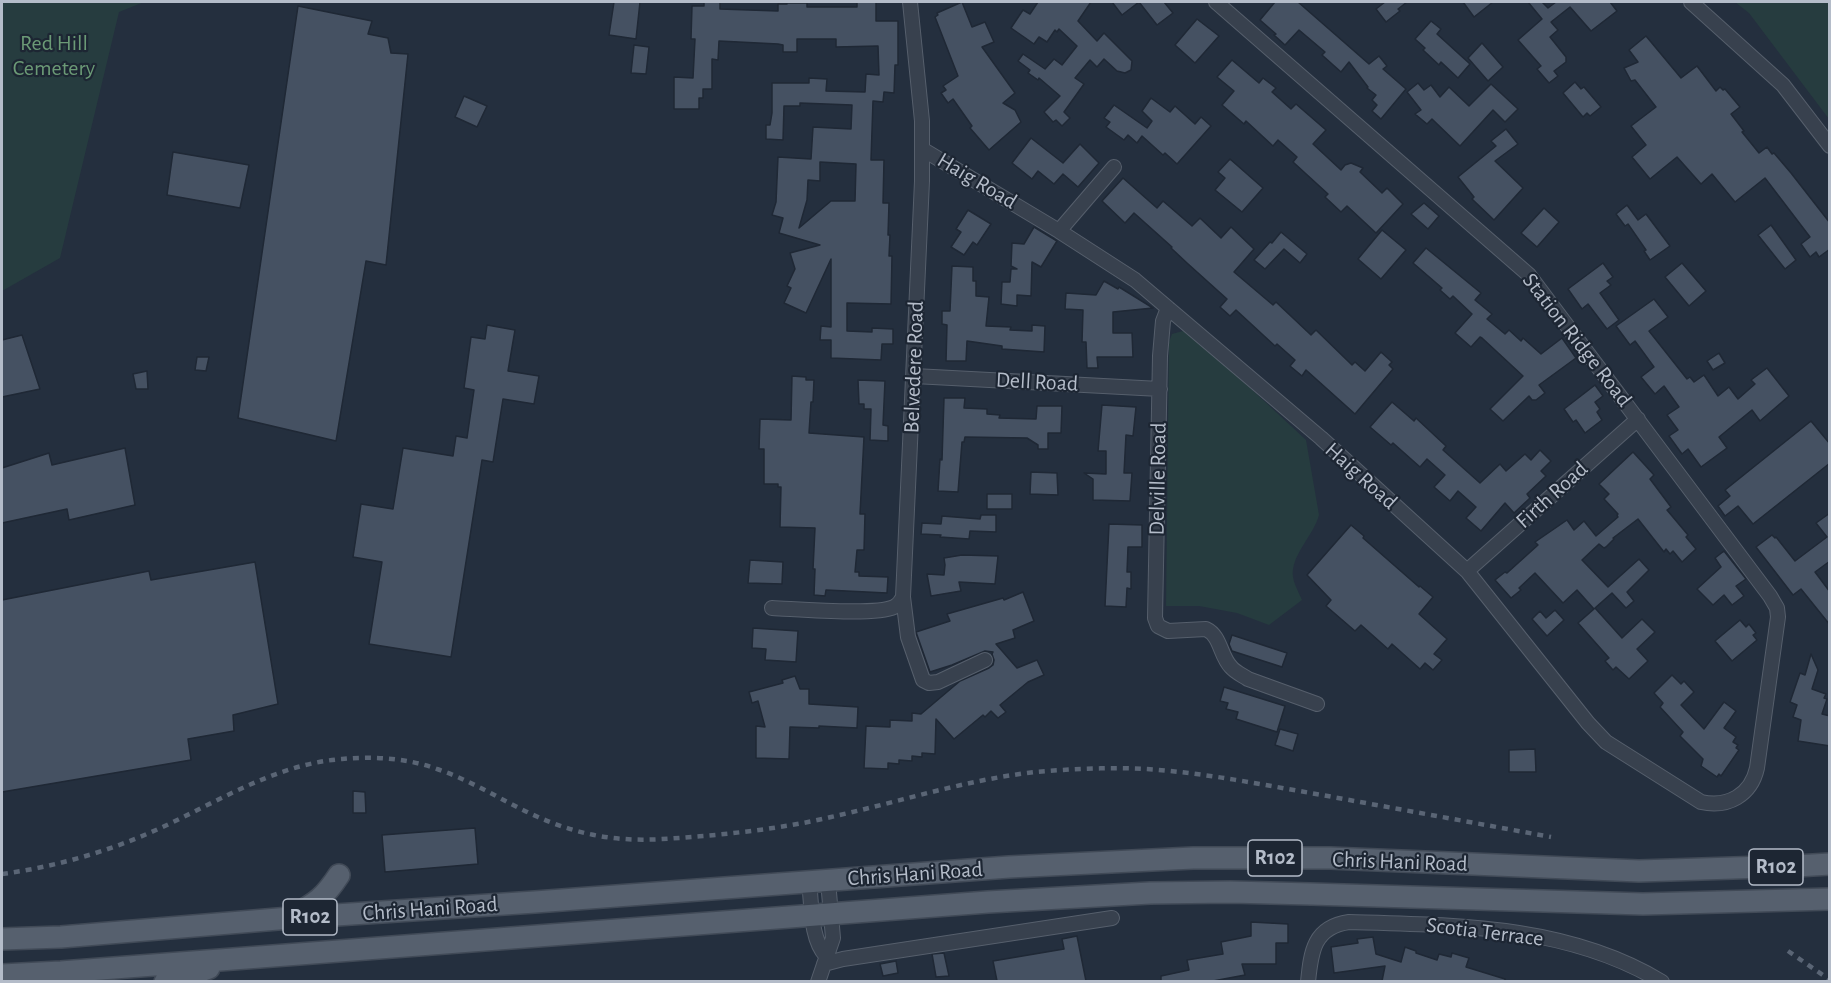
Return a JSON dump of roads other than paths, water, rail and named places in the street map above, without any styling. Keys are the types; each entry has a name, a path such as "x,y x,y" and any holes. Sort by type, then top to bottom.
{"main road":[{"name":"Chris Hani Road","path":"2,939 61,937 290,918 1009,867 1193,858 1330,858 1639,871 1830,864"},
{"path":"290,918 318,902 329,891 339,875"},
{"name":"Chris Hani Road","path":"2,975 988,902 1150,893 1230,892 1643,904 1830,899"},
{"path":"165,981 177,980 235,958"}],"street":[{"name":"Belvedere Road","path":"910,2 922,121 922,148 903,597 908,637 922,680 929,683 938,682 985,660"},
{"name":"Station Ridge Road","path":"1217,2 1529,275 1770,596 1778,617 1757,768"},
{"path":"1691,2 1783,85 1830,146"},
{"name":"Haig Road","path":"922,148 1135,280 1321,438 1467,571 1598,735 1619,751 1694,798 1710,804 1726,803 1741,795 1752,783 1757,768"},
{"path":"1059,231 1114,167"},
{"name":"Delville Road","path":"1168,308 1163,321 1160,389 1155,618 1158,626 1168,631 1210,630 1218,640 1230,666 1238,673 1248,679 1317,704"},
{"name":"Dell Road","path":"914,376 1160,389"},
{"name":"Firth Road","path":"1467,571 1638,420"},
{"path":"772,608 877,610 893,608 900,603 903,597"},
{"path":"818,981 833,938 822,915 819,882"},
{"path":"825,960 1112,918"},
{"name":"Scotia Terrace","path":"1308,981 1312,949 1321,935 1334,925 1349,922 1491,928 1521,932 1576,945 1622,961 1662,981"}],"railway":[{"path":"2,874 61,863 119,845 156,830 246,786 293,768 317,762 366,758 402,760 426,765 463,779 525,811 559,825 580,832 624,839 674,838 768,829 815,821 1009,776 1062,770 1119,768 1191,773 1235,780 1551,837"},
{"path":"1788,951 1830,980"}],"park label":[{"name":"Red Hill Cemetery","path":"54,56"}]}
